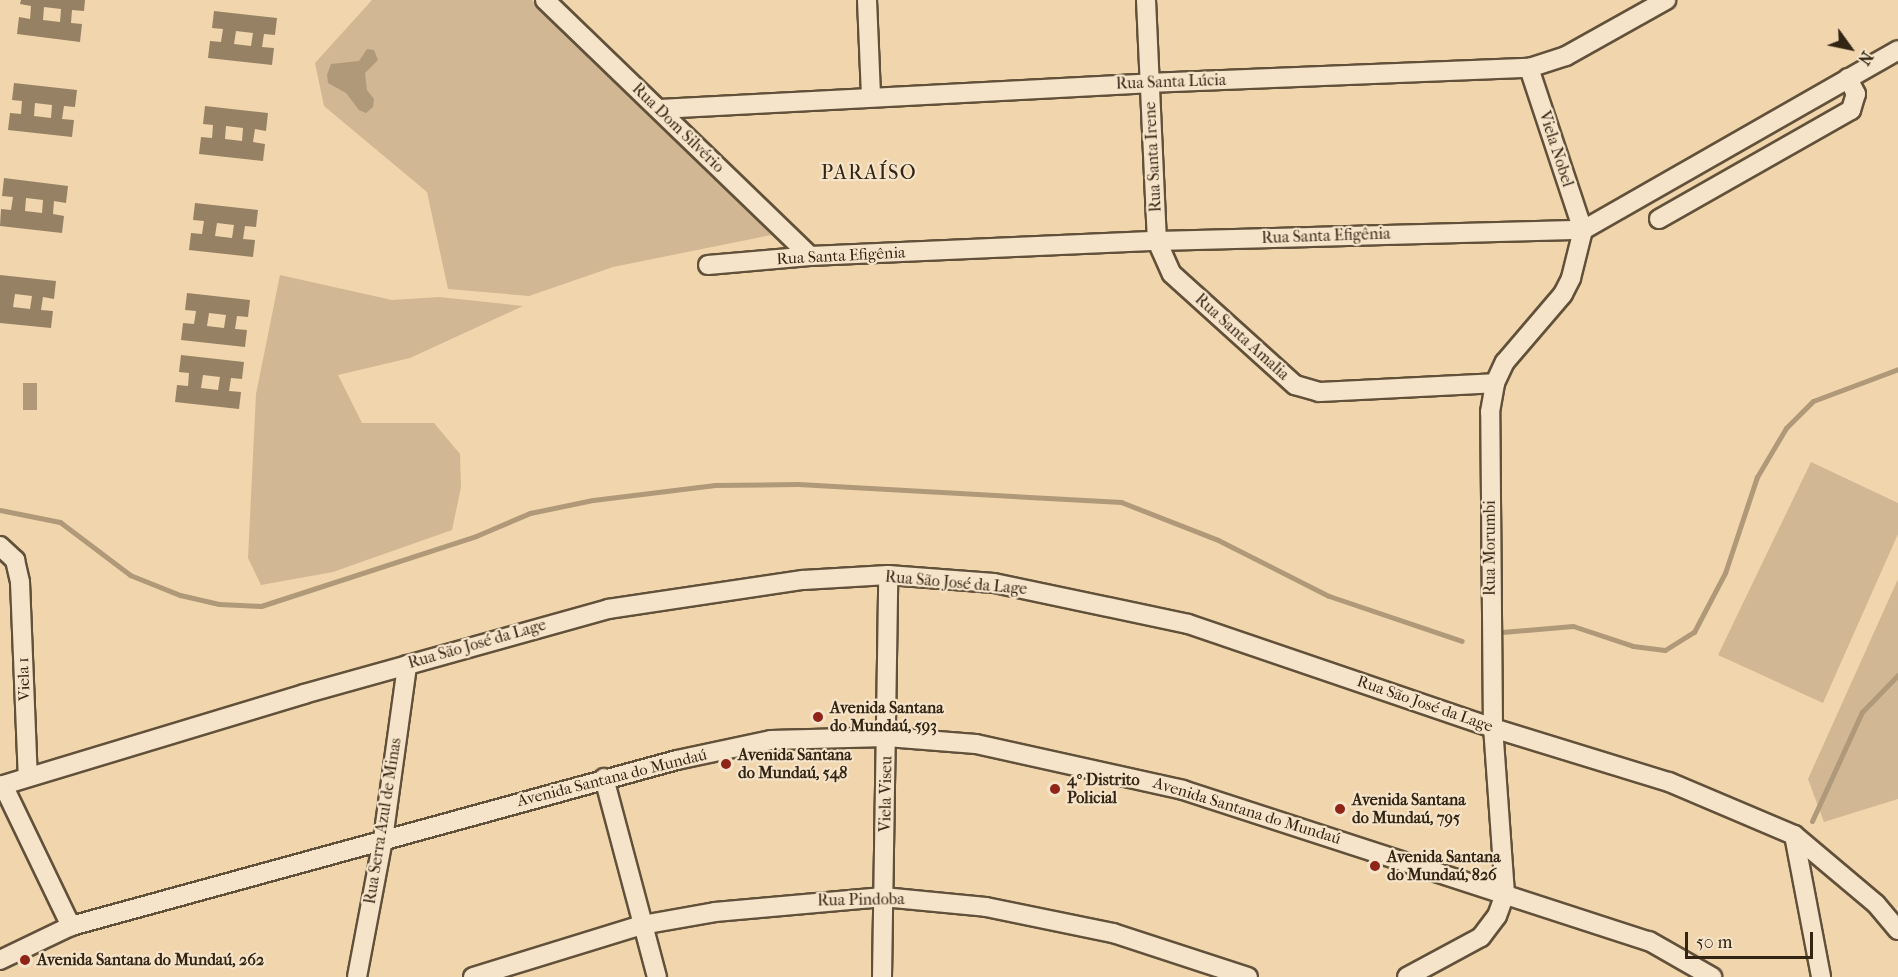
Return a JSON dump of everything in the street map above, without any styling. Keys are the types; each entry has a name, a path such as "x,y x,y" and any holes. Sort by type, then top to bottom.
{"street":[{"name":"Rua Dom Silvério","path":"545,0 810,256"},
{"path":"867,0 871,96"},
{"name":"Rua Santa Irene","path":"1146,0 1157,241"},
{"name":"Rua Santa Lúcia","path":"659,110 871,96 1148,82 1529,68 1566,56 1666,0"},
{"name":"Rua Santa Efigênia","path":"708,266 810,256 1157,241 1583,230 1898,50"},
{"name":"Viela Nobel","path":"1529,68 1583,230"},
{"path":"1659,219 1851,110 1856,94 1848,78"},
{"name":"Rua Morumbi","path":"1505,894 1493,728 1490,412 1495,382 1505,362 1563,294 1583,230"},
{"name":"Rua Santa Amalia","path":"1157,241 1172,274 1295,385 1319,392 1495,382"},
{"name":"Viela 1","path":"0,546 15,560 20,582 9,782"},
{"name":"Rua São José da Lage","path":"9,782 556,622 669,597 803,580 888,576 994,583 1177,621 1493,728 1669,782 1794,835 1861,891 1898,930"},
{"name":"Viela Viseu","path":"882,977 888,576"},
{"name":"Rua Serra Azul de Minas","path":"357,977 383,839 407,665"},
{"name":"Avenida Santana do Mundaú","path":"0,960 71,926 604,778 771,740 887,736 976,744 1183,790 1649,941 1712,977"},
{"path":"604,778 657,977"},
{"path":"9,782 71,926"},
{"path":"1794,835 1821,977"},
{"path":"1407,977 1481,938 1497,916 1505,894"},
{"name":"Rua Pindoba","path":"473,977 642,925 715,912 883,897 986,907 1113,933 1248,977"}],"shaded area":[{"path":"372,0 532,0 657,123 729,187 771,235 613,267 529,296 448,289 427,192 324,106 315,63"},
{"path":"367,49 374,50 378,60 365,73 367,90 374,99 373,107 366,113 359,110 346,93 328,83 327,75 331,64 359,61"},
{"path":"280,275 392,300 439,297 523,306 410,358 338,375 362,423 434,423 460,454 461,487 452,530 333,572 261,585 248,558 256,394"},
{"path":"23,383 37,383 37,410 23,410"},
{"path":"1811,462 1898,503 1898,534 1823,703 1718,655"},
{"path":"1898,579 1898,799 1824,822 1808,779"}],"building":[{"path":"21,0 85,0 84,11 72,10 71,23 82,24 80,42 17,34 19,17 30,19 31,6 20,4","holes":["44,7 61,9 60,22 43,20"]},
{"path":"214,11 277,18 275,35 264,34 262,47 274,48 272,65 208,58 210,41 221,42 223,29 212,28","holes":["236,31 253,33 251,46 234,44"]},
{"path":"14,83 77,90 75,107 64,106 62,119 74,120 72,137 8,130 10,113 21,114 22,101 12,100","holes":["35,103 52,105 51,118 34,116"]},
{"path":"205,106 268,113 266,131 255,129 253,142 265,144 263,161 199,154 201,137 212,138 213,125 203,124","holes":["226,126 243,128 242,141 225,139"]},
{"path":"4,178 68,186 66,203 54,201 53,214 64,216 62,233 0,226 1,209 11,210 13,197 2,196","holes":["26,198 43,200 42,213 25,211"]},
{"path":"195,203 258,210 256,227 245,226 243,239 255,240 253,257 189,250 191,233 202,234 204,221 193,220","holes":["217,223 234,225 232,238 215,236"]},
{"path":"0,275 56,281 54,299 43,297 41,310 53,311 51,328 0,323","holes":["15,294 32,296 30,309 13,307"]},
{"path":"187,293 250,300 248,317 237,316 235,329 247,330 245,347 181,340 183,323 194,324 196,311 185,310","holes":["209,313 226,315 224,328 207,326"]},
{"path":"181,355 244,362 242,379 231,378 229,391 241,392 239,409 175,402 177,385 188,386 189,373 179,372","holes":["203,375 220,377 218,390 201,388"]}],"waterway":[{"path":"1502,632 1573,626 1633,646 1665,650 1694,632 1725,573 1757,477 1786,428 1813,401 1898,369"},
{"path":"0,510 60,522 130,575 180,595 219,604 261,606 476,536 530,513 593,500 715,485 798,484 1121,502 1218,540 1329,596 1462,641"},
{"path":"1812,821 1862,712 1898,675"}],"place":[{"name":"Avenida Santana do Mundaú, 593","path":"818,717"},
{"name":"Avenida Santana do Mundaú, 548","path":"726,764"},
{"name":"4º Distrito Policial","path":"1055,789"},
{"name":"Avenida Santana do Mundaú, 795","path":"1340,809"},
{"name":"Avenida Santana do Mundaú, 826","path":"1375,866"},
{"name":"Avenida Santana do Mundaú, 262","path":"25,960"}],"district":[{"name":"PARAÍSO","path":"869,172"}]}
